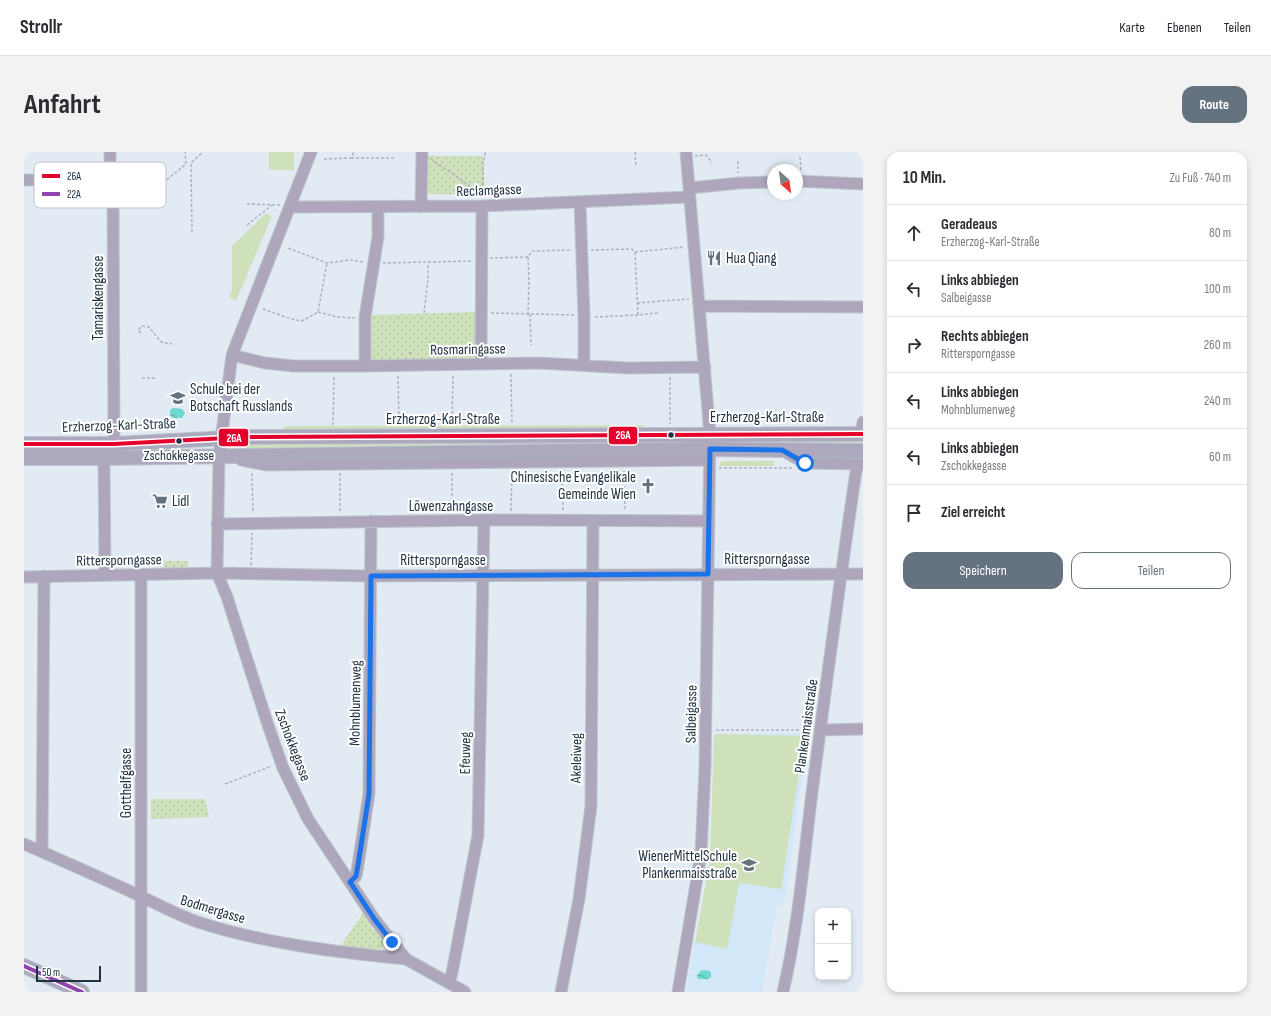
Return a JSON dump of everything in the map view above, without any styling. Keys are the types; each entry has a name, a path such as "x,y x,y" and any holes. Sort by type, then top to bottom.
{"main road":[{"name":"Erzherzog-Karl-Straße","path":"24,444 114,444 220,438 710,435 862,430"},
{"name":"Erzherzog-Karl-Straße","path":"24,458 709,454 782,450 863,451"},
{"path":"24,966 76,990"},
{"path":"24,977 76,990"}],"street":[{"name":"Zschokkegasse","path":"311,152 287,206 232,355 220,438 217,573 227,597 283,768 308,819 375,920 406,959 464,992"},
{"name":"Salbeigasse","path":"678,992 701,854 706,730 710,435 689,192 691,154"},
{"path":"421,207 426,155"},
{"path":"803,177 863,184"},
{"name":"Reclamgasse","path":"287,206 421,207 483,199 580,202 689,192 739,183 767,182"},
{"path":"481,364 483,199"},
{"path":"580,202 584,365"},
{"path":"365,366 365,317 378,237 378,207"},
{"name":"Tamariskengasse","path":"113,208 114,444"},
{"path":"700,306 863,307"},
{"name":"Rosmaringasse","path":"232,355 265,363 294,366 539,363 628,368 705,367"},
{"name":"Erzherzog-Karl-Straße","path":"782,450 805,463 860,464"},
{"path":"104,458 105,575"},
{"name":"Plankenmaisstraße","path":"783,992 789,968 820,730 842,574 860,464"},
{"name":"Löwenzahngasse","path":"218,524 484,520 709,521"},
{"name":"Efeuweg","path":"449,984 478,835 484,520"},
{"name":"Mohnblumenweg","path":"350,882 356,876 369,794 371,521"},
{"name":"Akeleiweg","path":"562,992 579,899 591,806 593,521"},
{"name":"Rittersporngasse","path":"24,577 217,573 371,576 863,574"},
{"name":"Gotthelfgasse","path":"141,575 141,992"},
{"path":"42,852 44,576"},
{"path":"820,730 863,729"},
{"name":"Bodmergasse","path":"24,844 141,896 170,912 200,923 272,942 339,952 406,959"}],"path":[{"path":"185,152 186,164"},
{"path":"166,180 186,164 191,164 203,152"},
{"path":"351,158 354,152"},
{"path":"483,199 483,161 485,152"},
{"path":"635,152 636,167"},
{"path":"691,154 706,155 712,162"},
{"path":"426,155 483,199"},
{"path":"800,157 800,164"},
{"path":"324,159 395,158"},
{"path":"738,161 738,175"},
{"path":"191,164 192,232"},
{"path":"247,204 272,204 287,206"},
{"path":"247,225 272,204"},
{"path":"288,248 327,263 351,260 364,262"},
{"path":"585,251 632,249 635,252 684,248"},
{"path":"531,345 528,257 532,251 572,250"},
{"path":"635,252 638,315"},
{"path":"485,259 528,257"},
{"path":"376,262 428,263 474,261"},
{"path":"318,312 327,263"},
{"path":"424,313 428,279 428,263"},
{"path":"638,304 689,299"},
{"path":"263,309 291,319 302,321 318,312 337,317 357,318"},
{"path":"594,317 658,313"},
{"path":"488,314 575,315"},
{"path":"141,333 138,330 142,326 149,327 161,342 172,344"},
{"path":"398,370 399,425"},
{"path":"333,424 334,371"},
{"path":"452,424 453,372"},
{"path":"511,372 512,424"},
{"path":"670,373 670,424"},
{"path":"142,378 156,378"},
{"path":"175,422 176,431"},
{"path":"624,467 625,511"},
{"path":"452,468 452,512"},
{"path":"512,468 512,511"},
{"path":"562,468 563,511"},
{"path":"716,469 797,468"},
{"path":"251,571 252,469"},
{"path":"340,469 340,519"},
{"path":"706,730 820,730"},
{"path":"225,784 276,764"}],"shaded area":[{"path":"269,152 294,152 294,170 269,170"},
{"path":"426,156 483,156 485,195 427,194"},
{"path":"264,213 272,216 236,301 229,297 232,290 232,246 263,216"},
{"path":"479,312 479,355 474,361 372,362 367,357 369,315"},
{"path":"643,425 643,428 284,429 284,426"},
{"path":"633,440 633,444 610,445 234,448 234,445"},
{"path":"812,440 863,440 863,445 794,444 793,442"},
{"path":"723,461 774,461 774,466 719,466"},
{"path":"164,561 188,561 188,569 164,569"},
{"name":"WienerMittelSchule Plankenmaisstraße","path":"799,733 805,736 807,742 785,899 784,905 777,906 762,992 686,992 710,860 714,735"},
{"name":"WienerMittelSchule Plankenmaisstraße","path":"714,735 805,736 781,889 739,883 727,949 695,942 710,860"},
{"path":"151,799 205,799 209,817 151,819"},
{"path":"363,913 372,926 371,927 385,943 379,951 340,947"}],"water":[{"path":"173,408 182,409 185,413 182,418 173,418 170,415 170,410"},
{"path":"702,970 710,971 711,977 708,979 698,979 697,975"}],"transit line":[{"name":"26A","path":"24,444 114,444 246,437 863,434"},
{"name":"22A","path":"24,966 82,992"}],"place":[{"name":"Hua Qiang","path":"714,258"},
{"name":"Schule bei der Botschaft Russlands","path":"178,398"},
{"name":"Zschokkegasse","path":"179,441"},
{"name":"Chinesische Evangelikale Gemeinde Wien","path":"648,486"},
{"name":"Lidl","path":"160,501"},
{"name":"WienerMittelSchule Plankenmaisstraße","path":"749,865"}],"route":[{"path":"392,942 375,920 350,882 356,876 362,848 369,794 371,576 708,574 710,449 782,450 805,463"}]}
